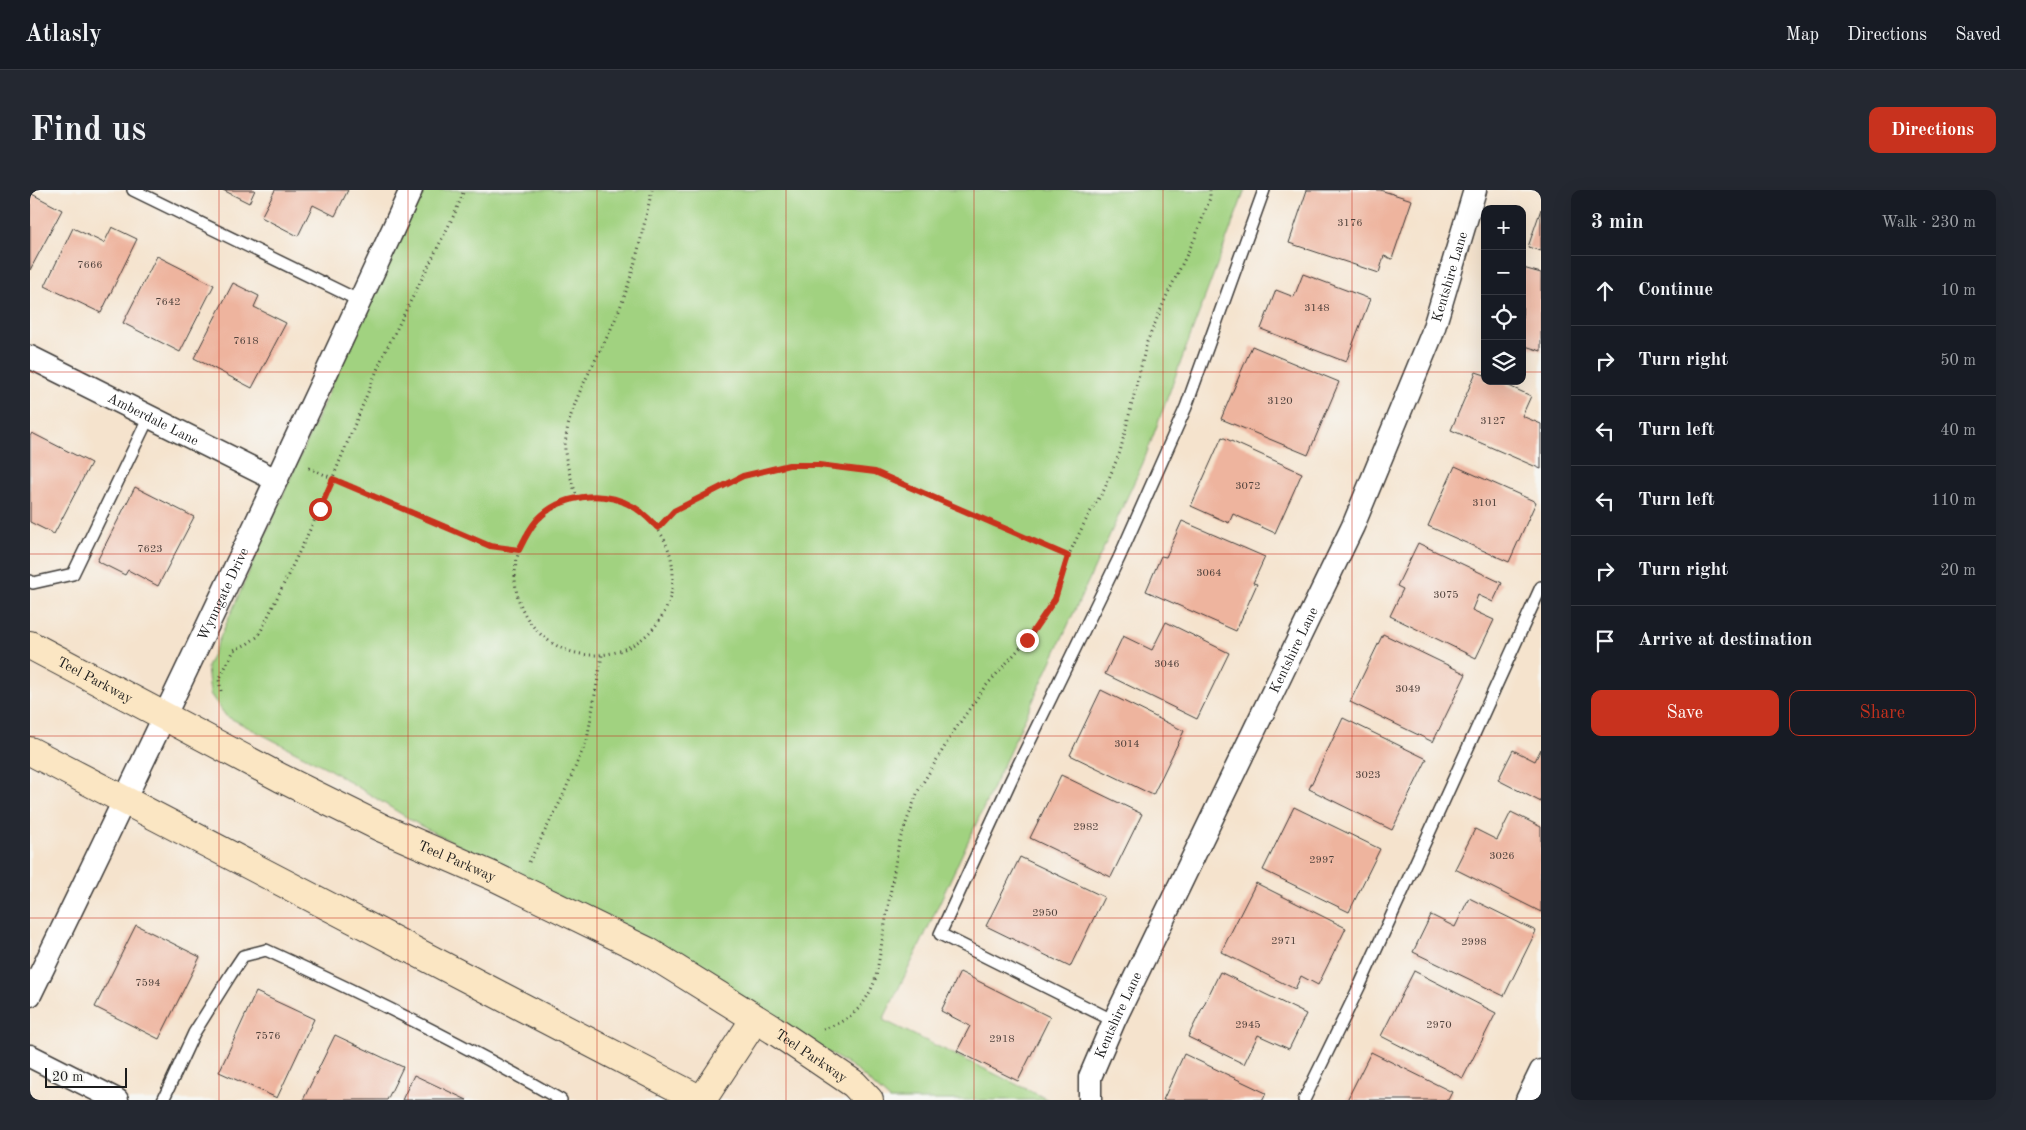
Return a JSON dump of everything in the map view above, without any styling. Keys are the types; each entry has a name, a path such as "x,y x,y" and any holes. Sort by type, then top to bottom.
{"main road":[{"name":"Teel Parkway","path":"30,645 323,799 382,828 495,877 647,951 755,1018 854,1084 869,1100"},
{"path":"30,751 702,1100 755,1018"}],"street":[{"name":"Wynngate Drive","path":"30,995 125,800 411,190"},
{"name":"Kentshire Lane","path":"1090,1100 1090,1077 1114,1021 1353,526 1432,334 1475,190"},
{"name":"Amberdale Lane","path":"30,357 276,480"},
{"path":"30,1056 118,1100"},
{"path":"1527,1100 1541,1071"}],"lane":[{"path":"133,190 360,301"},
{"path":"1114,1021 940,934 1011,780 1119,558 1186,407 1264,190"},
{"path":"30,581 33,583 73,574 150,416"},
{"path":"1304,1100 1360,985 1541,587"},
{"path":"163,1100 194,1033 243,956 266,950 347,987 470,1049 561,1100"}],"path":[{"path":"221,691 220,680 234,650 260,633 320,509 382,358 456,211 464,190"},
{"path":"577,498 565,448 569,422 591,366 617,316 631,276 652,190"},
{"path":"819,1031 836,1025 858,1010 870,992 876,977 899,842 918,791 954,731 984,688 1012,659 1055,599 1068,556 1089,514 1104,490 1120,452 1147,342 1167,295 1195,238 1210,198 1210,190"},
{"path":"658,528 674,511 743,476 789,465 819,465 875,472 1068,556"},
{"path":"309,468 490,546 519,550"},
{"path":"599,496 616,499 632,505 646,515 658,528 667,544 672,561 674,580 670,598 663,614 653,629 639,641 623,650 602,655 587,655 553,644 539,633 527,619 515,586 515,568 519,550 527,534 537,520 550,509 577,498 599,496"},
{"path":"525,869 561,800 586,740 602,655"}],"green space":[{"path":"418,190 1245,190 1143,463 921,943 883,1020 1049,1100 890,1100 855,1069 668,952 419,825 327,768 226,716 210,694 207,667"}],"building":[{"path":"223,190 255,190 249,203"},
{"path":"275,190 348,190 335,216 313,205 298,236 261,217"},
{"path":"1307,190 1380,190 1412,200 1392,259 1384,256 1379,273 1289,243"},
{"path":"30,193 62,210 30,270"},
{"path":"1541,209 1541,251 1528,247"},
{"path":"112,227 137,239 101,313 45,286 73,228 104,243"},
{"path":"157,256 214,285 180,352 123,323"},
{"path":"1526,269 1541,273 1541,351 1526,346"},
{"path":"1303,274 1370,299 1346,362 1261,329 1276,290 1294,297"},
{"path":"233,283 259,296 254,307 286,323 252,388 194,358"},
{"path":"1252,346 1339,382 1308,455 1221,419"},
{"path":"1476,372 1481,374 1481,385 1507,385 1531,396 1522,416 1541,424 1541,469 1451,430"},
{"path":"32,433 91,463 54,534 30,522 30,436"},
{"path":"1222,437 1302,473 1275,533 1233,514 1229,523 1191,506"},
{"path":"1455,466 1536,502 1509,562 1428,526"},
{"path":"135,487 194,517 158,586 128,570 125,575 97,561"},
{"path":"1182,521 1265,557 1253,583 1257,584 1236,631 1146,591 1161,556 1166,557"},
{"path":"1418,543 1502,583 1493,602 1478,595 1472,610 1494,620 1476,658 1390,616 1403,589 1397,586"},
{"path":"1166,622 1229,653 1197,719 1105,674 1123,636 1152,650"},
{"path":"1383,634 1466,674 1433,742 1350,702"},
{"path":"1101,690 1184,731 1153,795 1070,755"},
{"path":"1343,718 1427,759 1392,830 1309,789"},
{"path":"1541,749 1541,802 1498,780 1513,750 1535,761"},
{"path":"1061,775 1142,814 1111,877 1030,838"},
{"path":"1294,807 1380,849 1349,912 1263,870"},
{"path":"1511,812 1541,827 1541,912 1455,869 1475,829 1497,840"},
{"path":"1020,857 1104,897 1070,967 986,926"},
{"path":"1256,883 1346,928 1318,985 1301,976 1295,989 1221,952"},
{"path":"1469,898 1536,931 1504,996 1413,952 1431,915 1455,927"},
{"path":"136,925 200,957 159,1039 95,1007"},
{"path":"1414,971 1496,1013 1463,1078 1381,1036"},
{"path":"960,972 1050,1017 1018,1081 957,1051 970,1026 941,1011"},
{"path":"1220,972 1306,1014 1289,1049 1258,1035 1244,1064 1188,1037"},
{"path":"256,992 314,1019 277,1098 219,1072"},
{"path":"335,1035 403,1067 387,1100 303,1100"},
{"path":"1371,1052 1452,1092 1448,1100 1347,1100"},
{"path":"1184,1054 1266,1093 1263,1100 1163,1100"},
{"path":"414,1075 467,1100 402,1100"}],"route":[{"path":"320,509 333,479 490,546 519,550 537,520 550,509 566,501 582,497 599,496 616,499 632,505 646,515 658,528 674,511 743,476 789,465 819,465 875,472 1068,556 1055,599 1027,640"}]}
